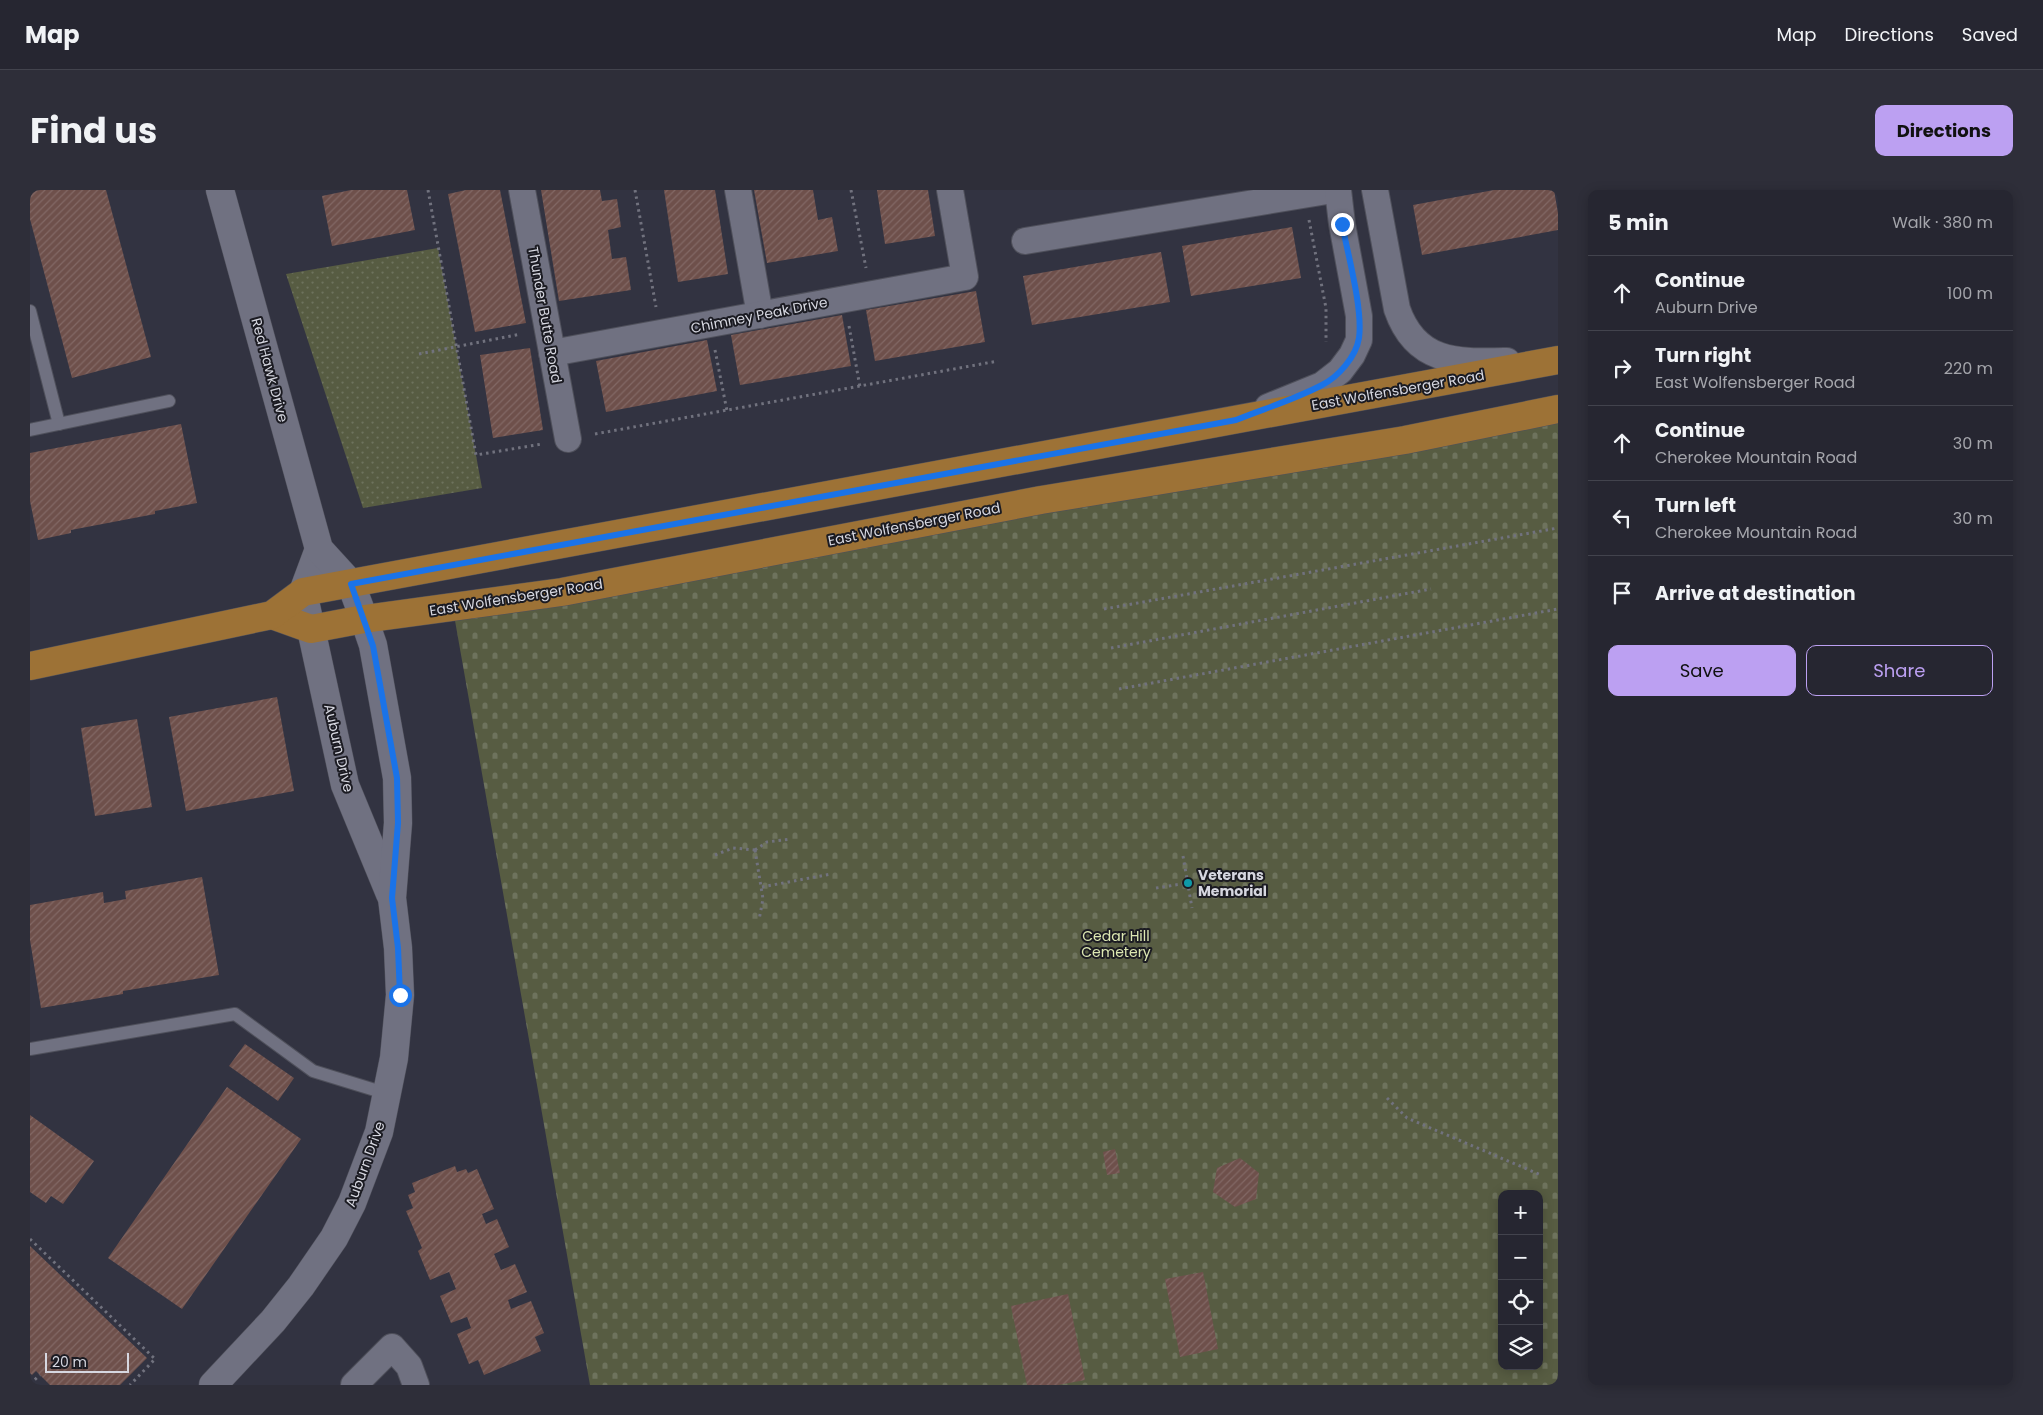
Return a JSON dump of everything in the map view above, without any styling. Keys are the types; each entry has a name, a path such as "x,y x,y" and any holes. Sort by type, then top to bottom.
{"main road":[{"name":"East Wolfensberger Road","path":"30,666 272,615 303,592 1557,361"},
{"name":"East Wolfensberger Road","path":"311,629 364,619 562,592 1041,500 1405,440 1558,410"},
{"path":"272,615 311,629"}],"street":[{"name":"Red Hawk Drive","path":"220,190 319,549 351,584"},
{"name":"Thunder Butte Road","path":"522,190 568,439"},
{"path":"738,190 760,314"},
{"name":"Chimney Peak Drive","path":"550,341 661,333 965,276 950,190"},
{"path":"1025,241 1333,190"},
{"path":"1236,420 1322,385 1340,371 1352,355 1359,340 1359,316 1342,224 1338,190"},
{"path":"1375,190 1397,309 1403,326 1414,339 1430,351 1447,359 1470,362 1557,361"},
{"path":"303,592 319,549"},
{"name":"Auburn Drive","path":"214,1385 290,1300 316,1266 334,1238 352,1203 367,1167 388,1094 394,1058 400,995 398,948 392,898 398,823 397,778 373,646 351,584"},
{"name":"Auburn Drive","path":"303,592 345,785 392,898"},
{"path":"354,1385 392,1347 409,1366 416,1385"}],"lane":[{"path":"30,311 60,424"},
{"path":"30,430 169,402"},
{"path":"30,656 61,660"},
{"path":"30,1049 235,1014 313,1071 388,1094"}],"path":[{"path":"428,190 476,455 998,362"},
{"path":"635,190 661,333"},
{"path":"851,190 871,294"},
{"path":"1309,215 1310,231 1326,308 1326,346"},
{"path":"844,299 860,387"},
{"path":"710,324 727,411"},
{"path":"419,354 456,347 550,341"},
{"path":"1104,609 1558,528"},
{"path":"1111,648 1431,589"},
{"path":"1119,689 1558,609"},
{"path":"715,855 733,848 755,850 767,842 790,839"},
{"path":"755,850 763,899 759,920"},
{"path":"1183,856 1192,908"},
{"path":"762,887 831,874"},
{"path":"1156,888 1188,883"},
{"path":"1387,1098 1408,1118 1541,1175"},
{"path":"30,1240 155,1359 130,1385"},
{"path":"30,1384 40,1375"}],"green space":[{"path":"438,248 482,488 363,508 286,274"},
{"name":"Cedar Hill Cemetery","path":"1558,421 1558,1385 590,1385 454,615"}],"building":[{"path":"30,190 106,190 151,357 72,378 30,219"},
{"path":"351,190 407,190 415,230 332,246 322,196"},
{"path":"466,190 500,190 526,323 475,332 448,194"},
{"path":"541,190 600,190 602,201 617,199 621,227 608,230 612,259 626,257 631,290 559,301"},
{"path":"664,190 715,190 728,274 678,282"},
{"path":"754,190 813,190 818,220 832,217 838,251 767,263"},
{"path":"877,190 928,190 935,236 885,244"},
{"path":"1494,190 1554,190 1558,213 1558,230 1422,255 1413,205"},
{"path":"1292,227 1301,278 1191,296 1182,246"},
{"path":"1161,252 1170,302 1032,325 1023,276"},
{"path":"976,291 985,342 875,361 866,310"},
{"path":"842,315 851,366 740,385 731,335"},
{"path":"707,340 717,391 606,412 596,361"},
{"path":"530,348 543,430 493,438 480,355"},
{"path":"181,424 197,503 155,511 155,514 71,530 71,533 38,540 30,501 30,453"},
{"path":"277,697 294,791 186,811 169,717"},
{"path":"137,719 152,807 95,816 81,728"},
{"path":"202,877 219,975 123,991 123,994 41,1008 30,940 30,905 103,892 104,903 126,899 125,891"},
{"path":"245,1044 294,1078 278,1101 229,1066"},
{"path":"227,1087 301,1139 182,1309 108,1258"},
{"path":"30,1115 94,1161 63,1204 51,1196 46,1203 30,1192"},
{"path":"1115,1149 1120,1173 1107,1175 1103,1152"},
{"path":"1240,1158 1259,1173 1256,1199 1235,1207 1213,1192 1217,1168"},
{"path":"455,1166 457,1172 466,1169 468,1173 477,1169 494,1209 482,1214 486,1224 497,1219 509,1247 494,1254 501,1270 515,1264 527,1292 508,1300 511,1309 531,1301 544,1333 535,1337 541,1351 484,1375 478,1360 469,1364 457,1334 471,1328 467,1317 451,1323 440,1296 456,1289 449,1272 430,1280 418,1251 422,1248 406,1211 413,1208 408,1195 415,1192 412,1183"},
{"path":"30,1246 147,1358 120,1385 50,1385 36,1371 32,1375 30,1373"},
{"path":"1203,1272 1218,1349 1180,1357 1165,1279"},
{"path":"1068,1294 1085,1380 1058,1385 1027,1385 1011,1306"}],"place":[{"name":"Veterans Memorial","path":"1188,883"}],"route":[{"path":"400,995 398,948 392,898 398,823 397,778 373,646 351,584 907,479 1236,420 1322,385 1340,371 1352,355 1359,340 1359,316 1342,224"}]}
